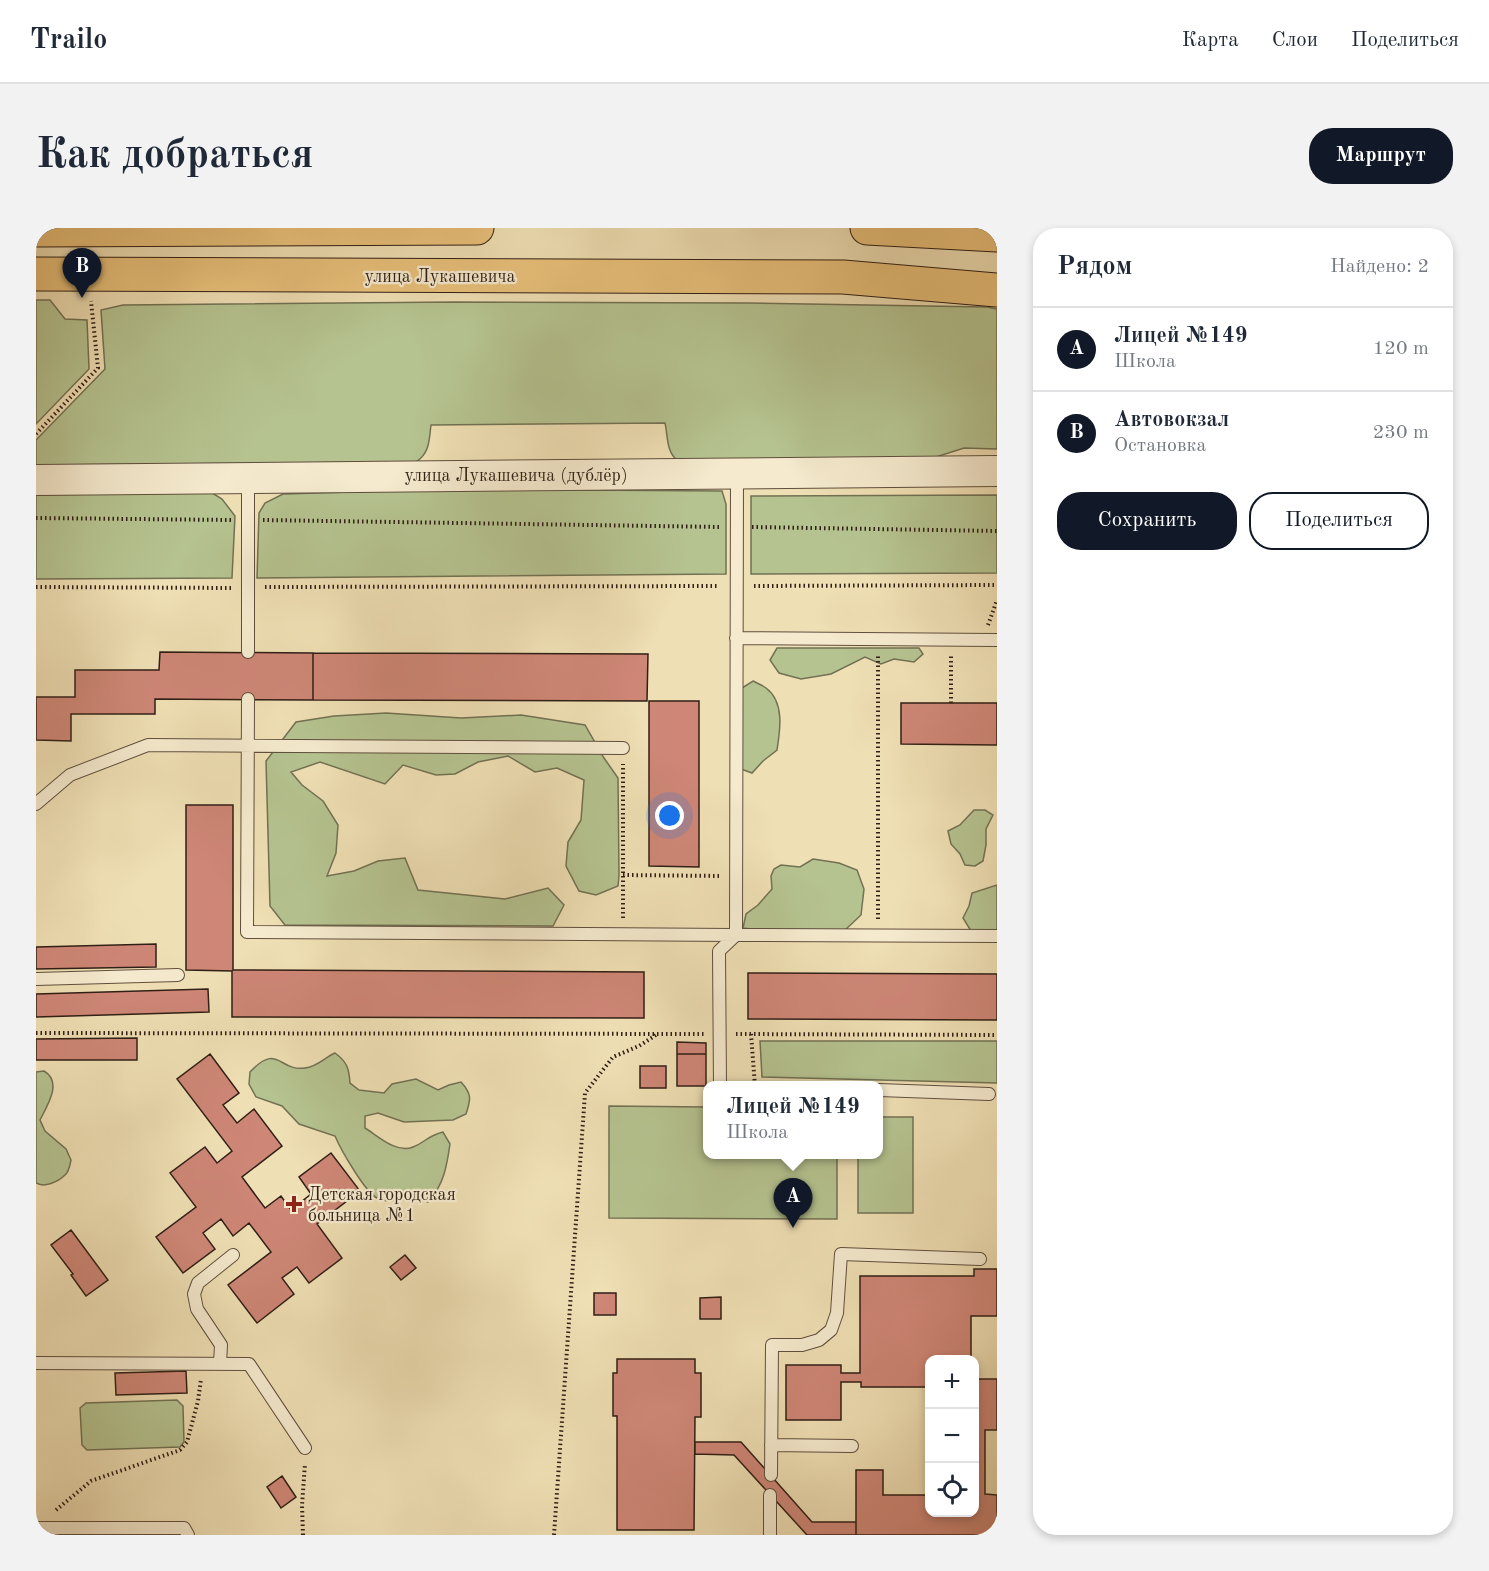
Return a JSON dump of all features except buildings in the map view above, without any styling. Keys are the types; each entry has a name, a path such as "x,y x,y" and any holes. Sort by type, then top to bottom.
{"main road":[{"path":"36,230 477,228"},
{"path":"867,228 997,235"},
{"name":"улица Лукашевича","path":"36,274 843,277 997,270"},
{"name":"улица Лукашевича","path":"843,277 997,290"}],"street":[{"name":"улица Лукашевича (дублёр)","path":"36,480 997,471"}],"lane":[{"path":"720,1081 719,951 736,935 737,473"},
{"path":"248,477 248,652"},
{"path":"736,638 997,640"},
{"path":"248,699 247,932 997,936"},
{"path":"36,804 70,775 148,746 623,747"},
{"path":"36,979 178,975"},
{"path":"883,1090 989,1094"},
{"path":"771,1475 772,1345 802,1345 819,1340 831,1330 837,1313 841,1254 980,1259"},
{"path":"220,1364 221,1345 197,1309 194,1294 198,1283 233,1255"},
{"path":"36,1363 249,1364 305,1448"},
{"path":"771,1445 852,1446"},
{"path":"770,1495 770,1535"},
{"path":"39,1528 184,1528 189,1535"}],"path":[{"path":"36,434 98,368 91,300"},
{"path":"36,518 997,531"},
{"path":"36,587 997,585"},
{"path":"982,639 997,600"},
{"path":"878,935 879,639"},
{"path":"951,646 951,703"},
{"path":"623,875 723,876"},
{"path":"36,1033 997,1035"},
{"path":"751,1034 755,1081"},
{"path":"554,1535 585,1093 613,1057 657,1035"},
{"path":"39,1528 61,1505 91,1481 180,1449 187,1442 198,1401 203,1364"},
{"path":"303,1535 305,1448"}],"green space":[{"path":"36,300 50,300 65,319 87,320 89,369 36,424"},
{"path":"455,302 748,303 997,309 997,449 964,448 933,458 678,461 669,448 665,423 431,425 424,455 416,462 36,465 36,440 105,369 101,310 123,305"},
{"path":"452,489 722,491 726,504 726,574 257,578 259,513 265,503 283,494"},
{"path":"209,491 222,499 235,516 232,578 36,579 36,495"},
{"path":"997,495 997,573 751,574 751,496"},
{"path":"777,648 919,648 923,654 914,662 894,659 881,664 865,657 831,674 801,679 779,673 770,660"},
{"path":"753,681 772,694 779,709 780,726 777,750 752,773 741,769 742,688"},
{"path":"386,713 461,718 521,715 585,725 618,778 618,886 596,895 579,891 566,866 568,842 581,820 584,780 557,768 535,772 508,756 478,762 455,774 436,775 403,765 385,784 320,762 291,772 302,785 323,801 338,825 336,853 327,876 354,871 378,861 405,858 418,890 505,899 548,888 564,905 553,926 285,925 270,906 266,761 296,722 334,716"},
{"path":"974,810 985,810 993,815 986,829 983,861 975,866 965,865 960,854 951,844 948,831 960,825"},
{"path":"813,859 839,863 857,870 864,889 861,915 844,931 743,928 746,914 758,905 772,889 771,876 774,869 781,865 800,867"},
{"path":"997,885 997,931 971,931 963,918 972,893"},
{"path":"760,1041 997,1041 997,1083 762,1077"},
{"path":"335,1053 347,1066 350,1083 359,1090 384,1093 392,1084 416,1079 438,1090 461,1082 469,1093 470,1100 466,1114 453,1120 404,1122 378,1113 365,1116 365,1128 388,1143 401,1148 413,1147 443,1132 450,1144 446,1167 438,1189 428,1202 416,1199 390,1201 377,1198 360,1179 335,1136 299,1124 282,1106 256,1097 249,1084 250,1072 267,1059 278,1060 296,1068 305,1068"},
{"path":"44,1071 50,1076 53,1088 40,1120 45,1131 66,1149 71,1160 65,1175 47,1185 36,1183 36,1072"},
{"path":"609,1106 703,1107 703,1159 837,1159 837,1219 609,1218"},
{"path":"883,1117 913,1117 913,1213 858,1213 858,1159 883,1159"},
{"path":"177,1400 183,1406 184,1442 180,1447 87,1450 82,1445 80,1408 86,1403"}],"place":[{"name":"Автовокзал","path":"82,298"},
{"name":"Детская городская больница №1","path":"294,1204"},
{"name":"Лицей №149","path":"793,1228"}]}
